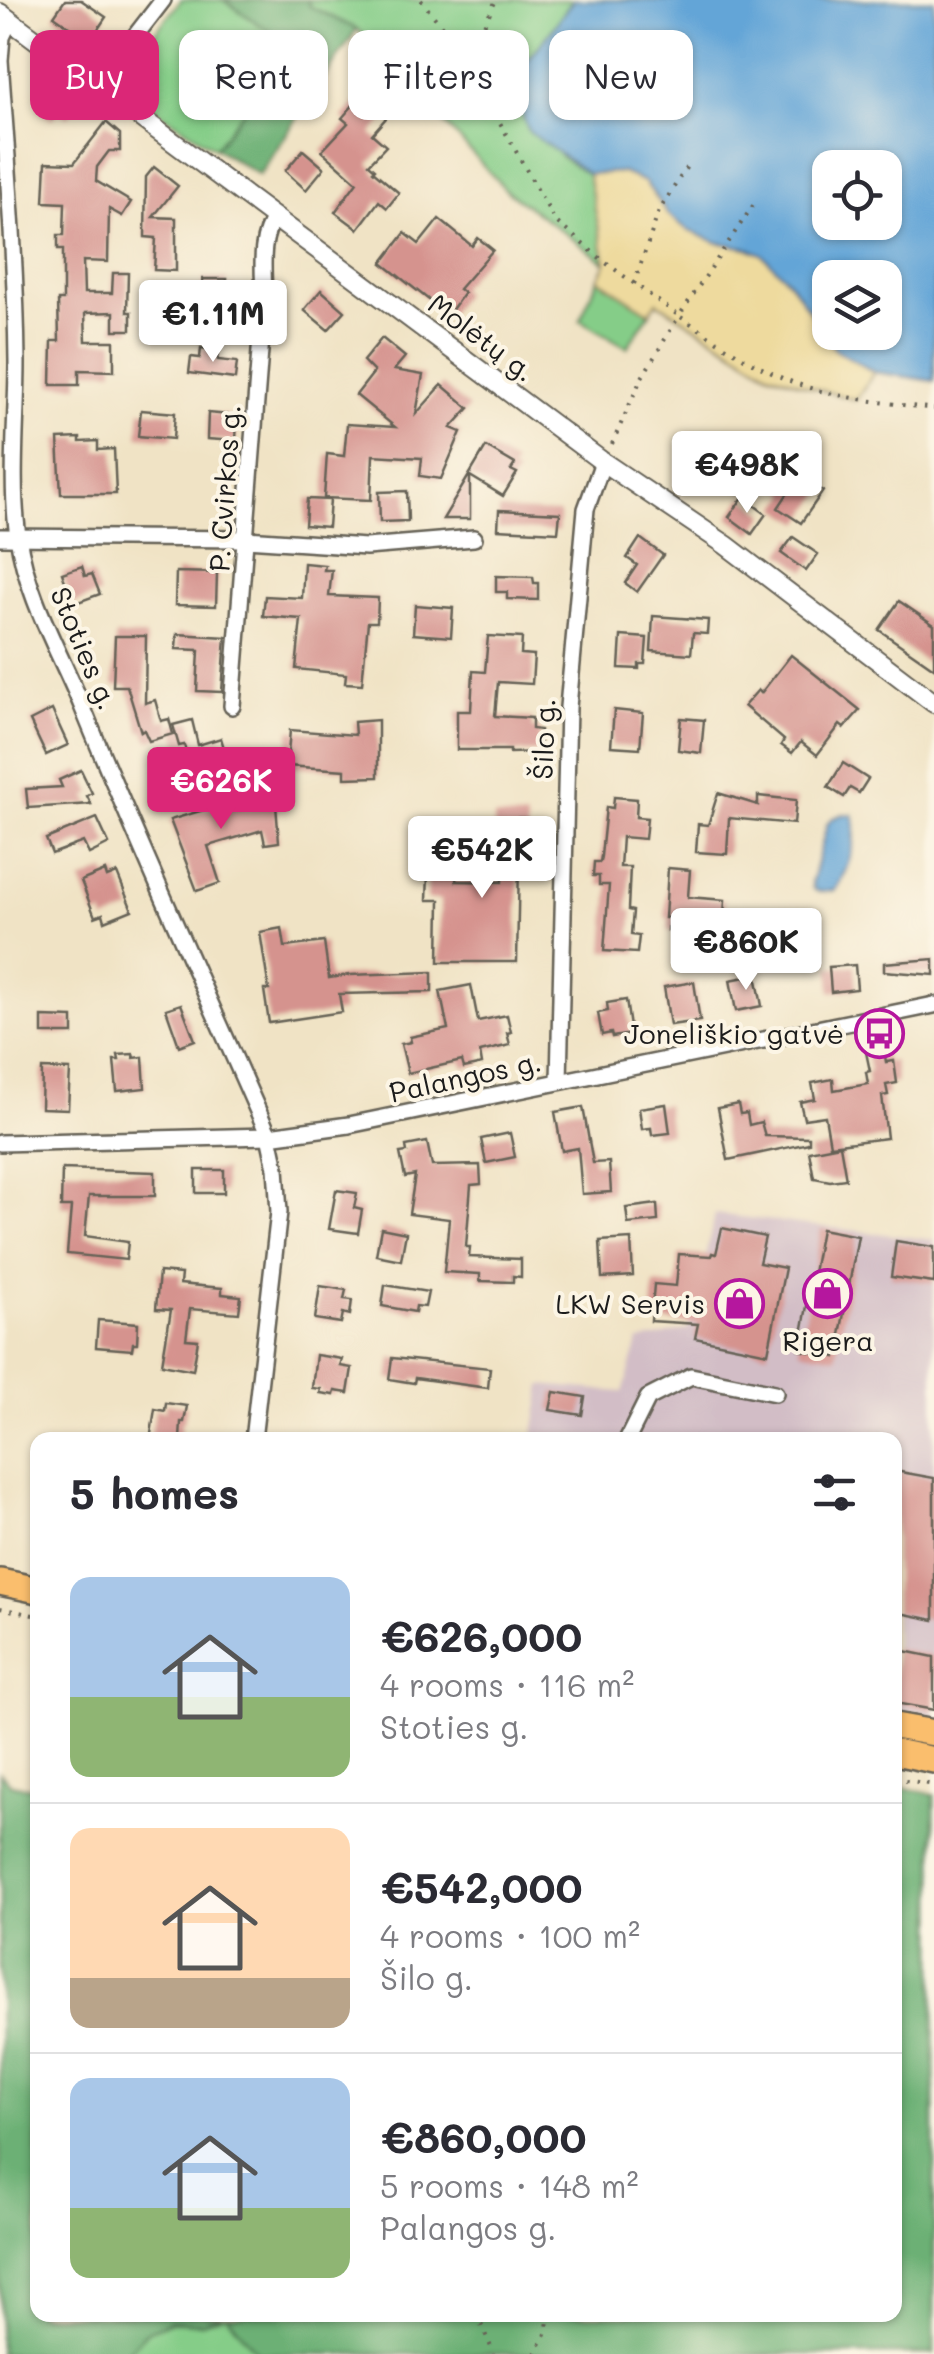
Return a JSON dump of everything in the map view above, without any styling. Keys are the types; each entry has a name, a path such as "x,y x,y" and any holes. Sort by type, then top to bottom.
{"highway":[{"path":"0,1582 30,1588"},
{"path":"902,1727 934,1733"},
{"path":"902,1753 934,1760"}],"street":[{"path":"140,30 163,0"},
{"name":"Molėtų g.","path":"5,16 30,34"},
{"name":"Stoties g.","path":"5,16 0,60 17,360 18,536 26,572 110,776 269,1136 279,1212 254,1432"},
{"name":"Molėtų g.","path":"146,120 604,462 726,544 934,702"},
{"name":"P. Cvirkos g.","path":"232,706 264,300 265,234 275,217"},
{"name":"Šilo g.","path":"559,1082 568,707 586,509 604,462"},
{"path":"0,537 246,539 366,546 474,538"},
{"name":"Palangos g.","path":"0,1144 269,1136 349,1126 934,1005"},
{"path":"632,1432 648,1398 691,1376 776,1392"}],"path":[{"path":"421,0 445,30"},
{"path":"481,30 496,0"},
{"path":"498,120 555,221 679,316 768,372 810,388 872,402 934,409"},
{"path":"634,284 659,211 689,162"},
{"path":"604,462 641,379 754,204"},
{"path":"0,1608 30,1614"},
{"path":"902,1779 934,1785"},
{"path":"481,2322 494,2354"},
{"path":"535,2354 547,2332 548,2322"}],"shaded area":[{"path":"715,1214 934,1240 934,1727 902,1720 902,1432 534,1432 542,1385 623,1392 638,1342 688,1329"}],"green space":[{"path":"181,0 223,0 268,30 179,30 179,120 237,120 215,148 159,112 157,30"},
{"path":"223,0 308,0 309,6 357,29 348,30 348,42 328,72 328,30 268,30"},
{"path":"308,0 573,0 529,58 529,30 358,30 308,6"},
{"path":"529,88 561,157 588,174 606,263 507,191 441,120 529,120"},
{"path":"237,120 296,120 259,175 215,148"},
{"path":"598,279 650,313 627,347 580,320"},
{"path":"0,1773 11,1784 30,1788 30,2322 169,2322 147,2331 126,2354 0,2354"},
{"path":"902,1787 934,1794 934,2354 259,2354 233,2322 902,2322"},
{"path":"170,2322 233,2322 259,2354 126,2354 147,2331"}],"sand":[{"path":"621,172 645,182 668,214 716,242 762,254 790,282 812,315 812,350 837,350 874,372 856,400 768,372 657,302 650,313 598,279 606,263 588,174"}],"water":[{"path":"573,0 934,0 934,381 874,372 837,350 902,350 902,260 812,260 812,315 790,282 762,254 689,231 668,214 645,182 621,172 588,174 529,132 524,120 529,120 529,58 549,34 549,120 693,120 693,30 552,30"},
{"path":"843,814 853,815 855,824 851,854 835,890 819,892 813,889 812,881 827,825"}],"building":[{"path":"65,0 81,0 106,17 97,30 74,30 54,16"},
{"path":"348,111 348,120 384,120 372,134 386,146 369,164 399,193 387,208 379,201 358,229 335,212 357,182 322,151 348,123 342,118"},
{"path":"106,122 120,134 120,151 109,151 97,167 96,181 131,202 122,216 109,209 108,262 83,261 84,293 112,293 113,273 128,273 127,312 131,312 131,330 114,330 114,312 85,313 86,341 114,341 114,371 79,370 79,385 51,385 52,341 59,341 58,300 63,300 63,249 58,249 58,235 64,235 65,203 44,202 46,162 74,163"},
{"path":"303,150 324,168 306,190 285,171"},
{"path":"154,167 178,186 153,217 176,218 176,271 154,270 156,238 145,237 146,177"},
{"path":"439,219 472,246 478,238 493,250 459,289 464,293 448,315 382,263 405,233 419,244"},
{"path":"203,279 227,279 226,286 237,287 236,310 203,310"},
{"path":"321,290 345,311 328,330 304,310"},
{"path":"382,338 405,357 394,370 423,375 416,414 442,385 469,408 451,428 461,432 441,479 420,476 422,458 373,455 371,500 324,498 327,454 344,456 347,424 395,427 356,395 374,372 363,361"},
{"path":"201,348 219,351 218,360 237,362 235,379 189,373 191,357 200,358"},
{"path":"141,410 175,413 173,439 138,436"},
{"path":"208,413 237,419 236,441 207,439"},
{"path":"80,438 80,442 98,441 98,450 114,449 116,494 61,494 58,439"},
{"path":"486,447 515,464 511,470 517,473 503,496 470,476 470,519 443,519"},
{"path":"786,469 823,491 801,523 778,508 788,493 775,485"},
{"path":"407,491 408,521 380,522 379,492"},
{"path":"743,497 766,514 752,534 729,517"},
{"path":"307,499 330,500 328,527 305,525"},
{"path":"499,510 560,513 558,532 498,529"},
{"path":"793,537 818,554 806,571 781,553"},
{"path":"640,538 663,555 637,592 625,583 637,565 627,558"},
{"path":"304,563 325,565 324,570 332,570 329,596 378,598 377,622 368,622 362,684 345,683 346,674 296,669 301,619 263,616 265,596 302,598"},
{"path":"82,566 85,576 92,574 100,594 73,604 62,573"},
{"path":"176,572 217,573 216,606 175,605"},
{"path":"496,576 533,577 534,583 538,583 538,600 507,599 507,592 496,592"},
{"path":"899,601 934,625 934,668 879,630"},
{"path":"415,605 453,608 451,637 413,634"},
{"path":"653,616 708,620 707,634 693,633 691,654 651,651"},
{"path":"177,634 226,637 222,692 197,691 199,650 176,649"},
{"path":"115,636 146,636 145,703 155,700 161,721 169,719 173,734 149,741 144,730 141,732 127,686 113,686"},
{"path":"488,636 522,638 521,654 534,655 532,684 498,682 495,716 532,718 532,729 540,730 539,752 457,750 457,711 471,711 473,671 485,672"},
{"path":"621,636 647,638 645,664 639,664 639,669 619,668"},
{"path":"791,655 860,710 844,728 840,725 817,755 801,742 792,753 781,745 784,740 744,706 758,690 761,693"},
{"path":"52,710 68,745 46,755 30,721"},
{"path":"614,710 643,713 640,748 611,746"},
{"path":"681,718 704,720 701,753 678,750"},
{"path":"192,720 198,745 221,738 226,755 203,762 208,781 196,784 173,725"},
{"path":"378,720 378,777 345,778 345,770 287,766 290,730 355,735 354,722"},
{"path":"843,763 868,779 859,793 850,788 844,797 828,787"},
{"path":"81,770 92,793 87,796 91,804 28,808 26,789 62,787 59,780"},
{"path":"229,786 247,788 244,808 276,805 279,842 265,844 262,830 208,846 220,883 197,891 170,820 227,803"},
{"path":"718,793 758,805 758,796 796,800 794,824 729,818 727,854 696,852 698,824 708,825"},
{"path":"614,797 637,799 636,817 647,818 645,839 622,837 620,867 630,867 628,910 633,911 631,935 639,936 637,953 604,951 609,885 599,885 599,876 593,876 594,862 600,862 606,807 613,808"},
{"path":"494,817 527,818 527,833 537,833 536,862 519,862 517,962 439,962 440,900 427,900 429,847 447,848 446,869 457,870 456,881 502,882 503,843 494,843"},
{"path":"97,818 109,844 89,854 83,842 52,854 46,839"},
{"path":"668,868 690,870 688,897 725,900 724,916 687,914 686,932 668,931"},
{"path":"105,871 107,877 117,873 132,910 105,921 103,914 95,917 81,881"},
{"path":"282,928 285,947 324,942 329,978 432,972 432,992 339,994 342,1012 269,1023 264,990 269,990 260,932"},
{"path":"934,959 934,975 884,971 884,963"},
{"path":"855,965 857,989 831,992 829,967"},
{"path":"756,975 762,1006 736,1011 730,980"},
{"path":"694,982 700,1021 670,1025 664,987"},
{"path":"471,985 478,1021 507,1015 510,1045 480,1052 482,1064 464,1068 462,1061 408,1073 401,1044 411,1042 410,1037 448,1029 440,991"},
{"path":"626,1000 631,1034 602,1035 598,1013 608,1011 607,1003"},
{"path":"181,1004 195,1040 179,1046 166,1009"},
{"path":"42,1017 73,1018 73,1034 42,1034"},
{"path":"884,1050 886,1062 894,1061 897,1083 886,1085 888,1095 882,1096 887,1138 830,1145 825,1116 804,1119 800,1102 815,1099 812,1083 833,1079 834,1090 868,1084 866,1052"},
{"path":"133,1054 134,1058 143,1057 145,1088 117,1091 114,1060 119,1060 118,1055"},
{"path":"42,1069 70,1070 68,1109 41,1108"},
{"path":"666,1104 670,1133 652,1135 651,1128 642,1129 639,1108"},
{"path":"738,1104 740,1114 747,1113 749,1125 761,1122 765,1136 809,1137 809,1143 728,1160 718,1108"},
{"path":"583,1107 593,1163 609,1162 611,1192 582,1194 578,1148 562,1151 555,1112"},
{"path":"510,1133 515,1157 486,1163 481,1139"},
{"path":"427,1142 432,1166 480,1165 481,1184 471,1185 466,1247 470,1247 469,1257 521,1259 521,1277 513,1276 513,1282 480,1281 480,1274 444,1272 449,1219 409,1214 415,1175 405,1177 400,1153 407,1152 406,1146"},
{"path":"840,1145 846,1179 814,1178 809,1151"},
{"path":"62,1169 155,1172 155,1196 89,1196 85,1236 128,1242 126,1260 67,1254 71,1207 61,1207"},
{"path":"196,1170 224,1170 224,1193 196,1193"},
{"path":"336,1190 357,1193 354,1208 362,1210 358,1233 329,1229"},
{"path":"657,1204 658,1221 628,1224 626,1208"},
{"path":"381,1228 406,1233 401,1260 376,1255"},
{"name":"LKW Servis","path":"722,1228 765,1237 759,1263 785,1268 768,1353 695,1338 698,1324 651,1321 654,1284 676,1286 679,1254 716,1254"},
{"name":"Rigera","path":"821,1229 858,1236 836,1357 799,1350"},
{"path":"631,1239 633,1276 602,1278 600,1241"},
{"path":"896,1241 934,1247 934,1283 891,1277"},
{"path":"159,1272 181,1274 180,1284 222,1288 222,1294 241,1296 239,1313 190,1309 186,1339 198,1340 193,1370 162,1364 171,1310 156,1309"},
{"path":"385,1285 428,1292 425,1307 416,1306 415,1312 382,1306"},
{"path":"320,1286 346,1290 344,1299 352,1300 350,1315 343,1313 341,1323 315,1319"},
{"path":"98,1320 138,1323 137,1343 133,1343 132,1350 96,1347"},
{"path":"316,1355 342,1359 340,1366 352,1368 348,1393 335,1391 334,1395 312,1388"},
{"path":"392,1358 490,1368 488,1388 415,1378 414,1383 389,1379"},
{"path":"554,1392 585,1397 582,1415 550,1410"},
{"path":"166,1403 187,1406 180,1432 151,1432 155,1409 165,1411"},
{"path":"902,1472 934,1478 934,1620 902,1613"},
{"path":"902,1650 934,1657 934,1710 902,1704"}],"place":[{"name":"Joneliškio gatvė","path":"879,1033"},
{"name":"Rigera","path":"828,1293"},
{"name":"LKW Servis","path":"740,1303"}]}
